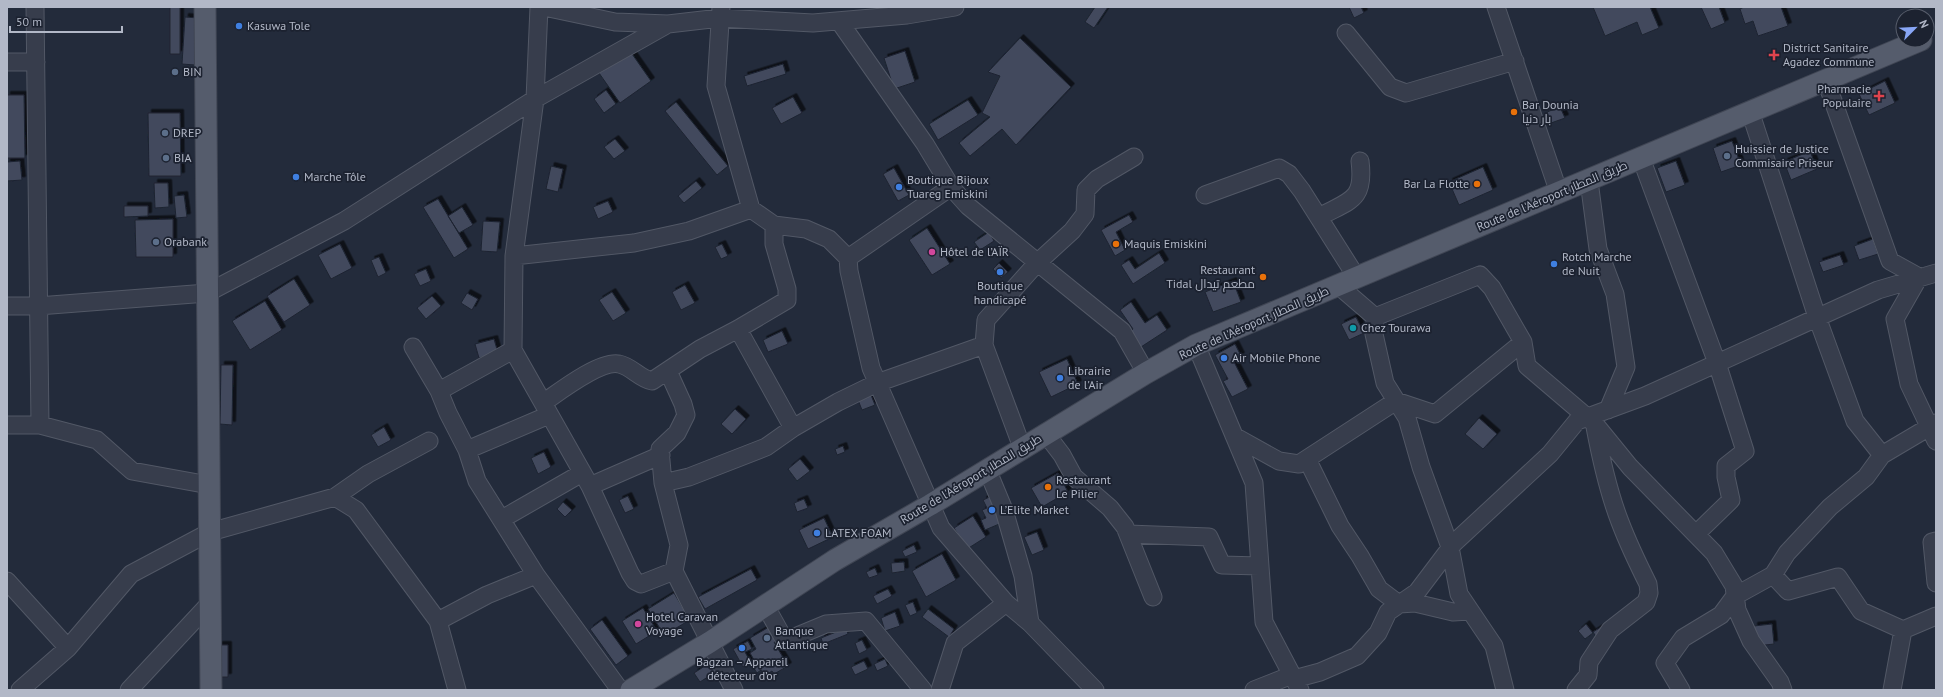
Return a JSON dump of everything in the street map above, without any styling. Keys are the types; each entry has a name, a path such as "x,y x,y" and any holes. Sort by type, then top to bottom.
{"main road":[{"path":"205,7 211,690"},
{"name":"Route de l'Aéroport طريق المطار","path":"643,687 835,560 930,505 987,469 1023,450 1046,434 1146,373 1196,345 1902,48"}],"street":[{"path":"35,7 40,425"},
{"path":"539,7 536,99 514,256 513,350 586,480 635,581 641,584 674,571"},
{"path":"544,7 615,22 668,24 721,13 813,23 839,21 907,11 955,7"},
{"path":"1496,7 1559,193"},
{"path":"721,13 716,86 751,209 774,225 806,230 829,239 848,258 849,271 871,368 941,528 1006,604 1030,623 1095,690"},
{"path":"839,21 925,144 951,187 968,206 1122,331 1146,373"},
{"path":"7,306 38,306 207,293 344,221 536,99 668,24"},
{"path":"1346,33 1390,87 1406,94 1515,61"},
{"path":"7,62 36,62"},
{"path":"1826,81 1890,261 1919,277"},
{"path":"1750,111 1817,317 1855,421 1882,455"},
{"path":"1023,450 984,345 986,320 1038,263 1072,232 1085,214 1086,190 1097,179 1134,158"},
{"path":"1641,158 1717,363 1745,451 1726,466 1726,477 1731,500 1696,534"},
{"path":"1319,217 1352,199 1359,191 1362,178 1360,161"},
{"path":"1205,195 1279,168 1289,174 1319,217 1348,282 1375,317 1374,334 1385,383 1407,418 1421,467 1450,547 1459,594 1494,646 1505,690"},
{"path":"1589,181 1598,249 1615,294 1626,367 1608,410"},
{"path":"848,258 951,187"},
{"path":"514,256 634,243 689,232 751,209"},
{"path":"467,450 546,409 585,375 612,363 621,364 647,380 652,381 700,349 738,329 787,300 787,289 774,244 774,225"},
{"path":"1254,690 1296,681 1357,656 1378,633 1388,612 1416,592 1450,547 1550,454 1577,421 1590,421 1608,410 1645,396 1878,290 1936,273"},
{"path":"1375,317 1480,275 1492,288 1523,342 1527,366 1590,421 1630,467 1714,553 1734,586 1737,610 1751,642 1780,682 1783,690"},
{"path":"1681,690 1665,664 1683,638 1721,615 1735,596 1773,575 1787,553 1830,507 1866,477 1882,455 1934,430 1909,384 1895,319 1919,277"},
{"path":"738,329 793,428"},
{"path":"1396,401 1435,414 1523,342"},
{"path":"663,483 689,477 766,447 793,428 838,402 877,383 984,345"},
{"path":"1196,345 1254,483 1264,622 1296,681"},
{"path":"413,347 440,391 448,413 467,450 477,481 536,575 620,690"},
{"path":"440,391 513,350"},
{"path":"668,371 683,404 686,415 676,433 660,449 663,483 679,545 674,571 734,690"},
{"path":"1234,436 1280,461 1299,464 1396,401"},
{"path":"1576,690 1588,675 1589,662 1610,630 1646,602 1649,592 1648,584 1620,523 1610,494 1590,421"},
{"path":"7,425 40,425 97,440 132,471 209,485"},
{"path":"1046,434 1062,455 1074,477 1110,508 1125,526 1153,597"},
{"path":"20,690 68,648 131,574 210,532 336,496 368,474 429,441"},
{"path":"502,519 586,480 660,455"},
{"path":"1307,459 1340,526 1360,556 1379,589 1399,604 1415,603 1453,612 1470,611"},
{"path":"987,469 1004,510 1023,576 1030,623"},
{"path":"336,496 356,510 438,621 457,690"},
{"path":"1128,534 1209,537 1222,565 1260,566"},
{"path":"1936,541 1932,542 1936,583"},
{"path":"438,621 486,595 536,575"},
{"path":"1773,575 1788,592 1838,577 1861,611 1904,630 1936,616"},
{"path":"7,581 68,648"},
{"path":"129,690 211,602"},
{"path":"940,690 955,643 1006,604"},
{"path":"765,605 785,641 826,624 866,621 923,690"},
{"path":"1892,690 1904,630"}],"building":[{"path":"170,7 180,7 180,54 170,54"},
{"path":"1095,7 1108,7 1094,28 1085,22"},
{"path":"1349,7 1361,7 1364,13 1354,18"},
{"path":"1593,7 1650,7 1659,28 1642,35 1637,22 1605,36"},
{"path":"1701,7 1719,7 1725,23 1711,29"},
{"path":"1744,7 1781,7 1788,26 1758,36 1753,21 1745,24 1740,9"},
{"path":"185,17 198,18 195,65 182,64"},
{"path":"1020,38 1071,87 1016,145 1002,129 970,156 959,143 990,117 982,113 1000,76 988,72"},
{"path":"630,51 651,81 620,103 599,73"},
{"path":"905,51 915,82 894,89 884,58"},
{"path":"783,64 786,74 747,86 744,76"},
{"path":"1885,81 1895,103 1869,115 1859,94"},
{"path":"606,90 616,104 604,113 594,99"},
{"path":"7,95 24,95 25,158 7,158"},
{"path":"793,97 802,113 781,124 772,108"},
{"path":"968,100 978,115 938,140 929,124"},
{"path":"676,102 728,166 717,175 665,111"},
{"path":"1560,107 1565,118 1551,123 1547,112"},
{"path":"148,113 180,113 181,176 149,176"},
{"path":"615,139 625,151 614,159 604,147"},
{"path":"1732,141 1741,165 1721,172 1713,148"},
{"path":"1810,151 1817,169 1791,180 1784,162"},
{"path":"20,161 22,180 7,181 7,162"},
{"path":"1676,161 1685,185 1666,192 1657,168"},
{"path":"551,166 563,169 558,192 546,189"},
{"path":"1483,167 1493,190 1459,205 1449,182"},
{"path":"894,168 909,195 898,201 883,174"},
{"path":"696,181 702,188 684,203 678,196"},
{"path":"154,183 168,183 169,207 155,208"},
{"path":"184,195 187,217 176,218 174,196"},
{"path":"438,199 468,249 454,258 423,207"},
{"path":"608,201 613,212 598,219 593,207"},
{"path":"124,206 148,206 148,216 124,217"},
{"path":"462,207 473,225 459,233 448,216"},
{"path":"1129,215 1133,222 1116,232 1125,250 1115,256 1101,230"},
{"path":"173,219 173,257 136,257 135,220"},
{"path":"483,221 500,222 497,252 481,251"},
{"path":"927,228 950,264 932,275 909,240"},
{"path":"989,232 994,241 980,250 974,242"},
{"path":"1873,239 1878,254 1859,260 1854,246"},
{"path":"340,244 352,268 331,279 318,255"},
{"path":"722,244 728,256 721,259 715,247"},
{"path":"1159,253 1165,263 1133,284 1121,265 1129,260 1135,269"},
{"path":"1840,255 1844,265 1823,272 1819,262"},
{"path":"379,257 386,273 378,277 371,260"},
{"path":"999,263 1008,272 1001,278 993,269"},
{"path":"426,269 431,281 420,286 414,274"},
{"path":"294,279 310,305 284,322 267,296"},
{"path":"1233,281 1241,302 1213,312 1205,292"},
{"path":"685,285 695,303 681,310 672,292"},
{"path":"612,292 626,313 613,321 599,300"},
{"path":"467,293 478,299 472,310 461,303"},
{"path":"432,296 441,306 426,319 417,308"},
{"path":"265,301 282,330 250,350 232,321"},
{"path":"1131,302 1145,323 1157,315 1167,330 1141,347 1131,331 1133,329 1120,310"},
{"name":"Chez Tourawa","path":"1356,317 1364,333 1349,340 1341,324"},
{"path":"782,331 788,344 768,352 763,340"},
{"path":"494,339 498,353 479,358 475,344"},
{"path":"1235,344 1241,356 1233,360 1248,389 1232,397 1223,381 1228,379 1215,355"},
{"path":"1067,359 1078,384 1051,397 1039,372"},
{"path":"221,365 233,365 232,425 220,424"},
{"path":"871,395 875,405 862,410 858,400"},
{"path":"735,409 746,419 732,434 721,424"},
{"path":"1479,418 1497,434 1483,449 1465,434"},
{"path":"384,427 391,440 378,447 371,435"},
{"path":"843,446 845,452 837,455 835,449"},
{"path":"544,452 551,467 538,474 531,458"},
{"path":"800,459 810,471 797,481 788,469"},
{"path":"1058,473 1068,492 1042,507 1031,488"},
{"path":"994,495 1004,522 985,530 981,520 986,518 982,510 987,508 983,500"},
{"path":"628,496 634,509 625,513 619,500"},
{"path":"804,499 808,508 797,512 794,503"},
{"path":"563,502 572,510 565,517 557,509"},
{"path":"973,516 986,537 967,549 954,528"},
{"path":"824,518 833,537 808,549 799,530"},
{"path":"1037,532 1044,550 1032,555 1024,537"},
{"path":"914,545 917,552 905,557 902,551"},
{"path":"942,554 956,580 926,597 912,571"},
{"path":"904,562 905,571 892,573 891,563"},
{"path":"875,568 878,575 869,578 866,572"},
{"path":"751,569 757,580 705,609 698,597"},
{"path":"888,589 892,596 877,604 873,596"},
{"path":"674,593 690,620 664,635 648,609"},
{"path":"913,602 917,613 910,616 905,605"},
{"path":"643,608 657,631 636,644 622,621"},
{"path":"928,609 954,629 949,637 922,617"},
{"path":"895,612 900,626 885,631 881,618"},
{"path":"602,620 628,656 616,665 590,629"},
{"path":"1586,624 1593,633 1585,639 1578,631"},
{"path":"1772,624 1774,644 1756,646 1754,626"},
{"path":"769,627 777,640 774,642 788,666 774,674 772,671 764,676 761,670 757,673 753,667 757,665 750,653 756,649 750,638"},
{"path":"1601,627 1605,634 1597,638 1593,632"},
{"path":"846,628 848,634 823,644 821,638"},
{"path":"862,640 867,650 859,654 855,643"},
{"path":"748,641 752,649 745,652 751,663 743,667 733,649"},
{"path":"219,645 228,645 228,677 218,677"},
{"path":"885,659 888,666 877,671 874,664"},
{"path":"864,661 868,669 855,675 851,667"},
{"path":"711,662 717,671 700,682 694,673"}],"place":[{"name":"Kasuwa Tole","path":"239,26"},
{"name":"District Sanitaire Agadez Commune","path":"1774,55"},
{"name":"BIN","path":"175,72"},
{"name":"Pharmacie Populaire","path":"1879,96"},
{"name":"Bar Dounia بار دنيا","path":"1514,112"},
{"name":"DREP","path":"165,133"},
{"name":"Huissier de Justice Commisaire Priseur","path":"1727,156"},
{"name":"BIA","path":"166,158"},
{"name":"Marche Tôle","path":"296,177"},
{"name":"Bar La Flotte","path":"1477,184"},
{"name":"Boutique Bijoux Tuareg Emiskini","path":"899,187"},
{"name":"Orabank","path":"156,242"},
{"name":"Maquis Emiskini","path":"1116,244"},
{"name":"Hôtel de l’AÏR","path":"932,252"},
{"name":"Rotch Marche de Nuit","path":"1554,264"},
{"name":"Boutique handicapé","path":"1000,272"},
{"name":"Restaurant Tidal مطعم تيدال","path":"1263,277"},
{"name":"Chez Tourawa","path":"1353,328"},
{"name":"Air Mobile Phone","path":"1224,358"},
{"name":"Librairie de l'Air","path":"1060,378"},
{"name":"Restaurant Le Pilier","path":"1048,487"},
{"name":"L’Elite Market","path":"992,510"},
{"name":"LATEX FOAM","path":"817,533"},
{"name":"Hotel Caravan Voyage","path":"638,624"},
{"name":"Banque Atlantique","path":"767,638"},
{"name":"Bagzan – Appareil détecteur d’or","path":"742,648"}]}
